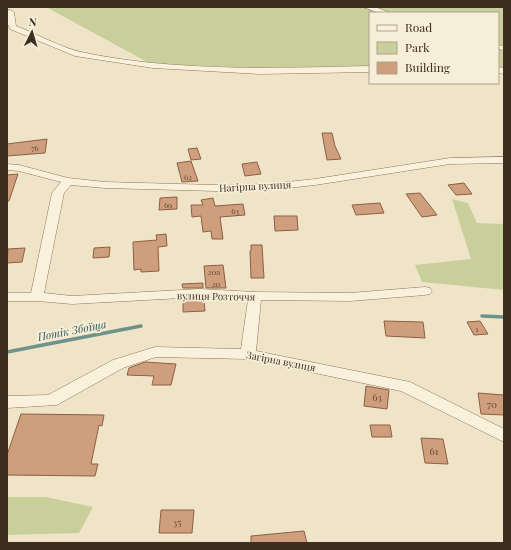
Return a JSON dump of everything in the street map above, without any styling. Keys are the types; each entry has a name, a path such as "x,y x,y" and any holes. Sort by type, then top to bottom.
{"street":[{"path":"367,7 383,12"},
{"path":"10,12 10,20 13,27 78,54 98,58 159,66 224,70 369,69"},
{"name":"Нагірна вулиця","path":"7,167 19,168 68,180 129,186 216,188 270,187 315,182 450,161 504,160"},
{"path":"37,297 58,193 68,180"},
{"name":"вулиця Розточчя","path":"7,298 37,297 72,300 200,293 254,296 350,297 425,291"},
{"path":"248,354 254,296"},
{"name":"Загірна вулиця","path":"7,402 51,401 118,364 155,352 248,354 405,386 504,436"}],"green space":[{"path":"46,7 504,7 504,67 499,67 499,12 369,12 369,67 338,66 260,68 151,64"},
{"path":"452,199 468,203 477,223 504,224 504,290 422,282 415,265 471,259"},
{"path":"7,497 46,497 93,507 79,533 7,535"}],"building":[{"path":"322,133 332,133 335,146 341,159 327,160"},
{"path":"47,139 45,153 7,156 7,144"},
{"path":"197,148 201,159 191,160 188,149"},
{"path":"191,161 198,181 182,182 177,163"},
{"path":"257,162 261,174 245,176 242,164"},
{"path":"18,174 9,201 7,201 7,175"},
{"path":"464,183 472,194 456,195 448,185"},
{"path":"420,193 437,215 422,217 406,194"},
{"path":"177,197 177,209 159,210 160,198"},
{"path":"213,198 215,206 243,204 245,215 220,217 223,239 212,239 211,231 203,232 201,216 192,217 191,205 203,205 201,200"},
{"path":"380,203 384,213 356,215 352,205"},
{"path":"274,216 297,216 298,230 275,231"},
{"path":"166,234 167,246 158,247 159,271 141,272 141,269 134,270 133,242 157,240 156,235"},
{"path":"251,245 262,245 264,278 251,278"},
{"path":"110,247 109,257 93,258 94,248"},
{"path":"25,248 22,262 7,263 8,249"},
{"path":"223,265 226,288 206,288 204,266"},
{"path":"203,283 203,288 183,288 182,284"},
{"path":"183,299 204,299 205,311 183,312"},
{"path":"384,321 423,322 425,338 386,336"},
{"path":"480,321 488,334 474,335 467,322"},
{"path":"145,362 176,364 171,385 152,385 154,376 127,375 129,368"},
{"path":"366,386 389,390 387,409 364,406"},
{"path":"478,393 504,395 504,415 481,414"},
{"path":"21,414 104,415 102,426 99,425 91,464 98,464 95,476 7,475 7,455"},
{"path":"370,425 390,425 392,437 372,437"},
{"path":"421,438 443,439 448,464 425,463"},
{"path":"161,510 194,510 192,533 159,533"},
{"path":"304,531 307,543 251,543 251,536"}],"waterway":[{"name":"Потік Збоїща","path":"482,316 504,317"},
{"name":"Потік Збоїща","path":"7,352 141,326"}]}
